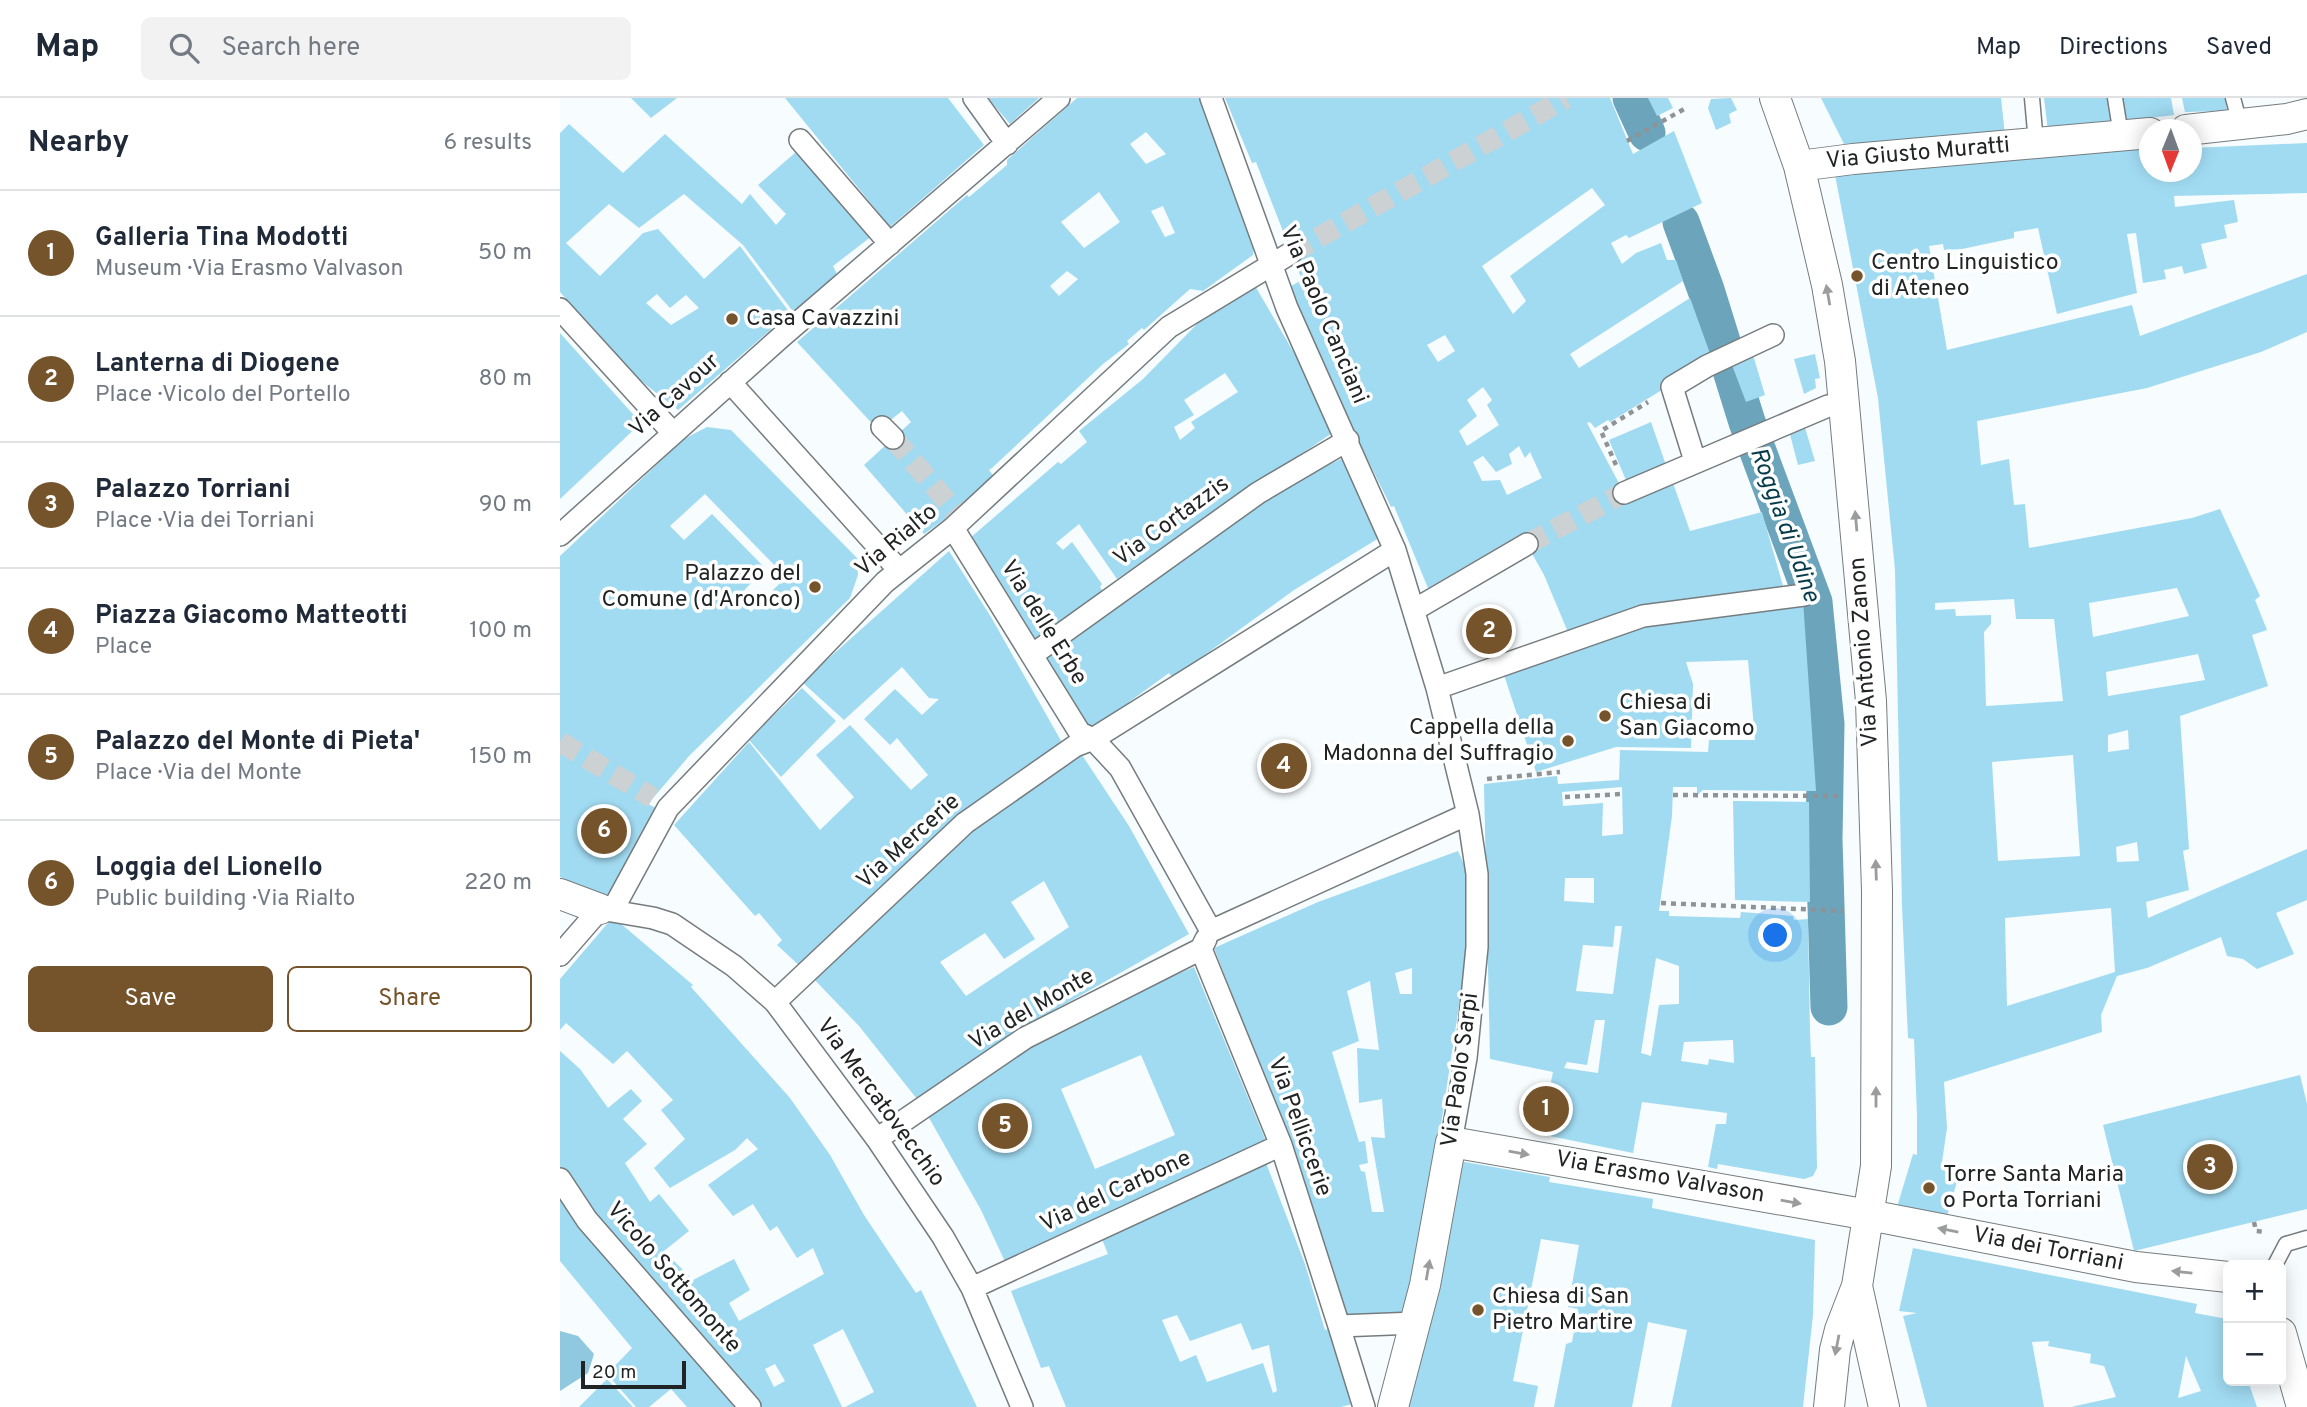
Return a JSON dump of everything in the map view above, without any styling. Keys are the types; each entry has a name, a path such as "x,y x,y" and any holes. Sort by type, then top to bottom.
{"street":[{"path":"974,98 1007,144"},
{"name":"Via Cavour","path":"560,535 730,382 1059,98"},
{"name":"Via Paolo Canciani","path":"1211,98 1287,308 1349,440 1395,550 1437,688"},
{"name":"Via Antonio Zanon","path":"1774,98 1799,166 1827,285 1840,361 1871,701 1877,891 1876,1152 1857,1286"},
{"path":"2202,124 2237,111 2307,114"},
{"name":"Via Giusto Muratti","path":"1799,166 2135,134"},
{"path":"800,140 890,244"},
{"name":"Via Rialto","path":"560,955 606,910 660,803 899,570 1169,327 1291,253"},
{"path":"560,309 673,433"},
{"path":"1695,461 1672,387 1741,348 1773,335"},
{"path":"730,382 899,570"},
{"path":"1626,492 1828,406"},
{"name":"Via Cortazzis","path":"1032,655 1258,493 1349,440"},
{"name":"Via delle Erbe","path":"957,520 1032,655 1080,733 1093,739 1120,768 1206,940"},
{"path":"1414,610 1527,544"},
{"name":"Via Mercerie","path":"775,1002 965,823 1075,746 1093,739 1395,550"},
{"path":"1437,688 1643,616 1804,595"},
{"name":"Via Paolo Sarpi","path":"1393,1407 1416,1323 1451,1142 1466,1058 1477,947 1477,874 1468,814 1437,688"},
{"name":"Via del Monte","path":"877,1139 1025,1038 1206,940 1468,814"},
{"path":"560,894 606,910"},
{"name":"Via Mercatovecchio","path":"606,910 672,924 715,951 775,1002 877,1139 972,1287 1022,1407"},
{"name":"Via Pelliccerie","path":"1206,940 1281,1145 1339,1326"},
{"name":"Via Erasmo Valvason","path":"1451,1142 1869,1215"},
{"name":"Via del Carbone","path":"972,1287 1281,1145"},
{"name":"Vicolo Sottomonte","path":"560,1179 587,1220 750,1407"},
{"name":"Via dei Torriani","path":"1869,1215 2136,1267 2223,1276"},
{"path":"1829,1407 1840,1330 1857,1286"},
{"path":"1857,1286 1884,1407"},
{"path":"1359,1406 1339,1326 1416,1323"},
{"path":"2286,1351 2302,1407"}],"lane":[{"name":"Via Giusto Muratti","path":"2032,98 2036,143"},
{"name":"Via Giusto Muratti","path":"2115,98 2135,134"},
{"path":"2278,1260 2286,1244 2307,1238"}],"path":[{"path":"1630,139 1686,108"},
{"path":"1626,492 1601,431 1672,387"},
{"path":"1486,779 1560,772"},
{"path":"1564,797 1622,794"},
{"path":"1673,795 1837,796"},
{"path":"1661,903 1837,911"}],"shaded area":[{"path":"560,1331 578,1336 594,1354 588,1373 560,1391"}],"building":[{"path":"631,98 677,98 651,118"},
{"path":"785,98 948,98 984,145 890,227"},
{"path":"988,98 1039,98 1010,124"},
{"path":"1077,98 1202,98 1255,238 1253,255 1203,291 1190,289 1144,330 1142,328 1127,341 1129,344 1103,364 989,470 997,481 924,534 864,465 911,422 902,411 878,430 797,342 967,195 969,197 1007,165 1007,160","holes":["1146,132 1166,154 1146,164 1130,144","1099,192 1120,222 1084,248 1061,222","1163,206 1175,233 1165,237 1151,211","1067,271 1078,279 1059,296 1050,286"]},
{"path":"1225,98 1610,98 1633,154 1674,131 1702,203 1629,238 1626,235 1611,243 1622,264 1636,253 1661,243 1667,260 1676,260 1683,281 1570,354 1579,368 1690,298 1712,359 1610,422 1608,420 1595,428 1590,422 1587,423 1621,487 1673,483 1690,531 1762,512 1785,593 1570,637 1544,575 1521,534 1428,588 1394,506 1391,507 1284,290 1302,280 1256,162 1252,163","holes":["1592,188 1605,205 1510,276 1526,301 1513,314 1482,266","1445,335 1455,351 1438,362 1427,345","1483,387 1492,400 1487,405 1499,425 1467,446 1459,431 1477,416 1467,400","1519,446 1525,458 1530,452 1542,478 1507,495 1500,480 1482,481 1473,462 1483,456 1496,472 1512,464 1509,454"]},
{"path":"1648,98 1668,98 1673,108 1657,116"},
{"path":"1731,98 1737,110 1729,114 1731,123 1716,130 1708,108 1711,99"},
{"path":"1821,98 2001,98 2005,135 1846,148"},
{"path":"2044,98 2108,98 2112,122 2048,131"},
{"path":"2121,98 2171,98 2174,115 2126,121"},
{"path":"2182,98 2225,98 2227,111 2185,112"},
{"path":"569,124 623,173 665,134 742,204 750,194 776,225 786,214 758,185 796,152 872,236 833,266 837,274 794,313 743,245 684,194 639,228 609,204 566,243 600,276 643,233 658,229 704,279 740,246 790,313 678,410 626,369 560,292 560,133","holes":["657,294 670,308 686,295 699,308 671,325 646,303"]},
{"path":"2307,143 2307,193 2174,196 2175,207 2234,200 2238,222 2224,225 2227,238 2201,244 2207,268 2184,274 2182,266 2164,270 2166,279 2143,283 2136,233 2127,234 2137,293 2057,314 2038,228 2014,232 2014,238 1962,249 1944,250 1943,244 1929,246 1947,350 2132,305 2140,336 2307,274 2307,332 2261,352 2147,388 1977,421 1981,465 2009,459 2014,505 2025,504 2029,548 2192,518 2220,509 2260,596 2255,600 2267,630 2252,635 2268,686 2180,716 2189,849 2183,851 2189,890 2146,902 2148,918 2307,849 2307,900 2276,913 2294,954 2257,969 2243,959 2227,956 2221,937 2147,968 2117,976 2101,1015 2102,1032 1944,1082 1947,1128 1942,1162 1961,1168 1945,1223 1897,1207 1913,1154 1917,1155 1917,1115 1914,1039 1908,1038 1902,906 1895,570 1878,398 1835,175 2113,149 2139,149 2139,182 2202,182 2202,148","holes":["2177,588 2189,616 2093,637 2089,603","2014,599 2016,619 2054,619 2063,701 1986,706 1984,632 1991,624 1991,615 1956,616 1955,609 1935,610 1935,603","2198,654 2205,680 2108,696 2106,672","2128,730 2129,749 2108,752 2108,735","2073,755 2080,856 1998,861 1992,762","2137,842 2139,861 2117,862 2116,847","2111,908 2115,972 2007,1006 2005,918"]},
{"path":"1254,284 1338,429 1117,579 1079,524 1056,543 1063,550 1072,542 1102,584 1100,587 1106,596 1038,643 969,539 1058,462 1061,464 1087,442 1079,431 1143,379 1198,323","holes":["1225,373 1238,392 1191,422 1195,428 1180,440 1174,427 1194,415 1184,400"]},
{"path":"560,333 641,423 560,499"},
{"path":"1815,354 1820,378 1815,379 1816,388 1804,394 1794,359"},
{"path":"1753,355 1765,395 1746,402 1732,365"},
{"path":"1803,421 1815,461 1798,465 1788,427"},
{"path":"1651,422 1667,468 1628,485 1609,440"},
{"path":"707,427 731,430 857,558 858,575 850,598 690,755 648,804 658,809 612,902 560,877 560,556 684,439","holes":["705,494 786,577 751,612 738,597 765,568 712,514 684,540 670,526"]},
{"path":"1343,458 1379,538 1294,590 1173,678 1169,673 1129,702 1131,706 1090,733 1041,658 1277,490"},
{"path":"949,551 991,617 1064,746 803,969 777,945 782,940 759,913 755,916 674,825 749,742 820,830 854,797 816,755 850,725 911,790 928,775 897,738 890,745 864,719 895,689 922,715 939,699 929,698 902,667 844,720 802,682"},
{"path":"1803,600 1816,791 1703,790 1697,795 1697,787 1673,787 1672,816 1659,911 1669,911 1669,916 1740,918 1741,912 1793,916 1794,920 1808,919 1817,1168 1813,1176 1804,1179 1718,1164 1717,1169 1708,1167 1716,1124 1726,1124 1727,1113 1642,1102 1633,1153 1540,1134 1553,1072 1490,1059 1484,784 1557,776 1558,784 1619,780 1620,750 1708,752 1709,740 1755,740 1748,660 1686,662 1693,684 1691,748 1616,747 1536,772 1502,669 1646,618","holes":["1622,787 1623,834 1602,836 1603,803 1563,806 1562,792","1565,878 1594,878 1594,903 1564,901","1615,926 1622,926 1613,994 1576,991 1583,945 1613,947","1656,958 1679,966 1679,1004 1659,1005 1651,1056 1641,1053","1595,1020 1605,1020 1598,1073 1564,1068 1567,1062 1587,1065","1733,1040 1734,1063 1709,1059 1708,1065 1681,1061 1684,1042"]},
{"path":"802,688 836,721 781,777 749,740"},
{"path":"1078,749 1129,826 1189,934 1023,1028 917,1099 859,1026 810,975 1001,800","holes":["1044,881 1069,927 966,996 940,962 985,933 1004,959 1035,939 1011,902"]},
{"path":"1733,801 1809,802 1810,902 1735,900"},
{"path":"1458,851 1467,871 1467,953 1412,1316 1347,1319 1302,1174 1214,948 1318,902","holes":["1412,968 1412,994 1400,994 1395,973","1370,981 1379,1050 1357,1048 1359,1103 1382,1099 1385,1138 1371,1137 1384,1212 1372,1212 1365,1172 1361,1171 1359,1165 1368,1163 1365,1141 1359,1142 1332,1052 1359,1041 1347,991"]},
{"path":"613,917 693,985 691,987 790,1098 830,1155 864,1215 916,1293 921,1290 977,1407 845,1407 874,1392 843,1329 813,1345 842,1407 753,1407 560,1171 560,1051 580,1069 608,1108 631,1089 642,1101 623,1119 647,1144 625,1163 650,1202 659,1194 689,1231 664,1251 693,1280 734,1259 750,1290 729,1303 739,1321 824,1274 813,1248 797,1258 777,1226 770,1231 753,1204 733,1216 708,1185 758,1149 747,1138 735,1150 670,1188 654,1168 685,1139 661,1110 673,1100 627,1051 613,1064 566,1023 560,1030 560,979","holes":["775,1364 785,1381 774,1387 765,1369"]},
{"path":"1194,967 1268,1146 1007,1266 981,1210 928,1116 1037,1040 1109,1004","holes":["1141,1055 1175,1135 1095,1169 1061,1089"]},
{"path":"2300,1075 2307,1104 2307,1209 2134,1251 2103,1125"},
{"path":"1459,1161 1550,1177 1549,1182 1653,1199 1652,1208 1815,1240 1813,1315 1803,1407 1671,1407 1687,1330 1648,1322 1632,1407 1554,1407 1566,1344 1572,1342 1578,1309 1568,1307 1579,1245 1541,1239 1513,1381 1538,1386 1534,1407 1409,1407"},
{"path":"1266,1163 1305,1264 1352,1404 1341,1407 1066,1407 1049,1366 1041,1368 1011,1291 1108,1254 1099,1232","holes":["1177,1315 1190,1341 1241,1323 1252,1350 1269,1345 1277,1391 1273,1393 1263,1363 1207,1382 1196,1355 1180,1362 1162,1320"]},
{"path":"560,1190 741,1407 687,1407 671,1389 649,1407 636,1407 607,1374 632,1348 560,1261"},
{"path":"1913,1248 2197,1304 2195,1313 2223,1318 2223,1386 2250,1386 2257,1407 2071,1407 2116,1397 2104,1366 2090,1363 2091,1354 2048,1346 2049,1341 2032,1342 2044,1407 1927,1407 1903,1316 1917,1313 1899,1311","holes":["2186,1356 2201,1391 2178,1398"]},
{"path":"607,1379 633,1407 579,1407"}],"waterway":[{"name":"Roggia di Udine","path":"1631,98 1647,133"},
{"name":"Roggia di Udine","path":"1681,222 1706,290 1747,422 1814,602 1826,724 1824,839 1829,1007"}],"tunnel":[{"path":"1291,253 1566,98"},
{"path":"893,438 955,511"},
{"path":"1527,544 1624,493"},
{"path":"560,742 653,798"}],"place":[{"name":"Centro Linguistico di Ateneo","path":"1857,276"},
{"name":"Casa Cavazzini","path":"732,319"},
{"name":"Palazzo del Comune (d'Aronco)","path":"815,587"},
{"name":"Lanterna di Diogene","path":"1489,631"},
{"name":"Chiesa di San Giacomo","path":"1605,716"},
{"name":"Cappella della Madonna del Suffragio","path":"1568,741"},
{"name":"Piazza Giacomo Matteotti","path":"1284,766"},
{"name":"Loggia del Lionello","path":"604,831"},
{"name":"Galleria Tina Modotti","path":"1546,1109"},
{"name":"Palazzo del Monte di Pieta'","path":"1005,1126"},
{"name":"Palazzo Torriani","path":"2210,1167"},
{"name":"Torre Santa Maria o Porta Torriani","path":"1929,1188"},
{"name":"Chiesa di San Pietro Martire","path":"1478,1310"}]}
